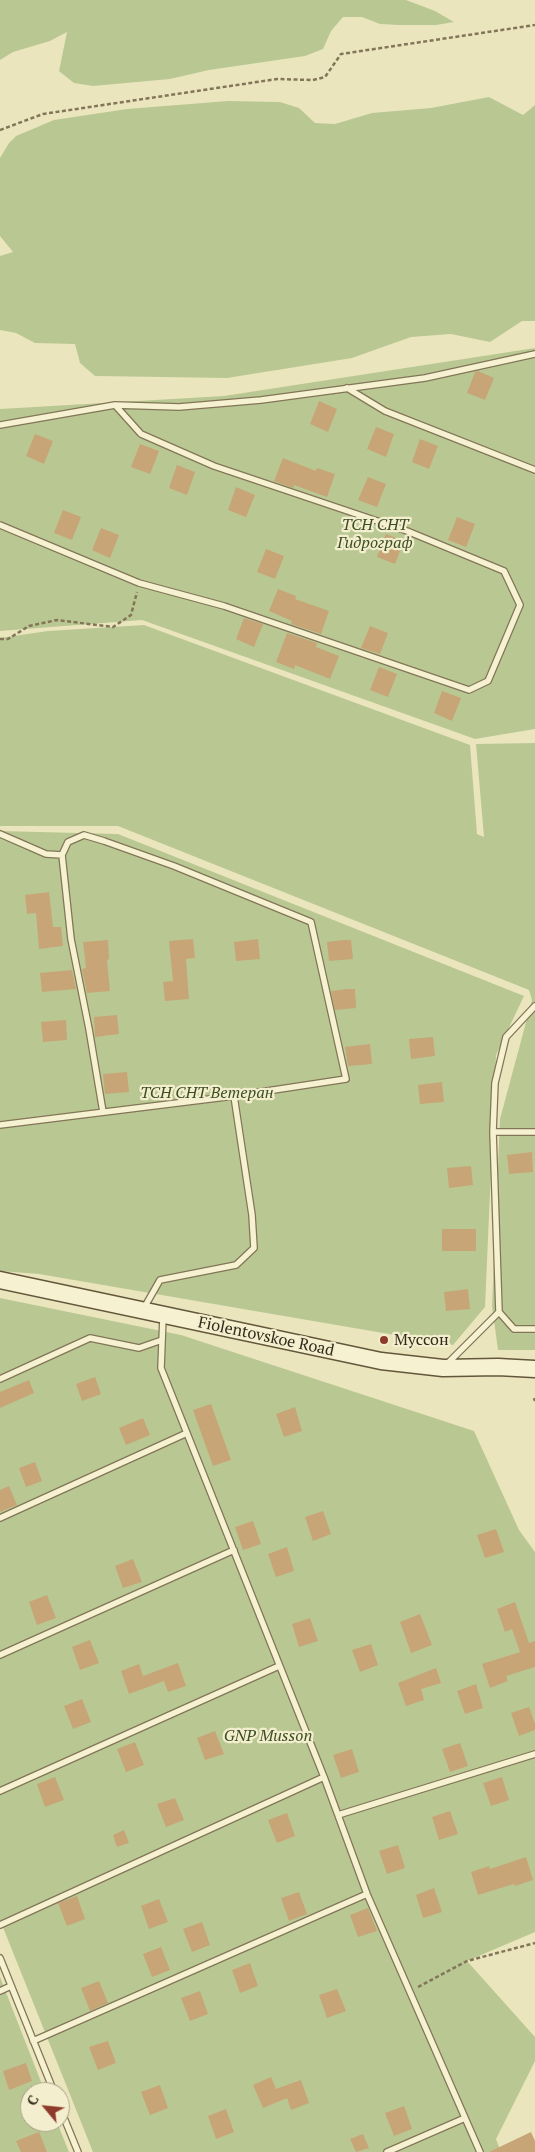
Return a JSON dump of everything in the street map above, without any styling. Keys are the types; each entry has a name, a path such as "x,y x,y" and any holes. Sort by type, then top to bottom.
{"main road":[{"name":"Fiolentovskoe Road","path":"0,1280 382,1361 443,1368 498,1366 535,1369"}],"lane":[{"path":"0,424 115,406 179,407 261,400 425,378 535,354"},
{"path":"347,388 385,411 535,470"},
{"path":"0,525 139,583 224,606 469,690 488,681 520,605 504,571 407,531 214,466 141,434 115,406"},
{"path":"0,834 46,854 62,855"},
{"path":"0,1125 234,1096 346,1079 312,922 174,866 84,835 68,842 62,855 71,939 103,1112"},
{"path":"535,1006 506,1037 494,1083 493,1132 499,1312 514,1329 535,1329"},
{"path":"142,1311 160,1280 236,1265 254,1248 252,1215 234,1096"},
{"path":"493,1132 535,1132"},
{"path":"443,1368 499,1312"},
{"path":"163,1315 161,1368 324,1777 367,1894 480,2152"},
{"path":"0,1379 90,1338 139,1348 162,1340"},
{"path":"0,1518 187,1433"},
{"path":"0,1655 234,1550"},
{"path":"0,1791 279,1666"},
{"path":"338,1815 535,1754"},
{"path":"0,1925 324,1777"},
{"path":"33,2042 367,1894"},
{"path":"0,1958 50,2082"},
{"path":"0,1991 11,1986"},
{"path":"387,2152 465,2118"},
{"path":"70,2132 78,2152"}],"path":[{"path":"0,130 43,114 277,79 313,80 325,77 341,54 535,25"},
{"path":"0,639 8,639 28,626 57,620 113,627 131,615 139,583"},
{"path":"410,1991 467,1961 535,1942"}],"green space":[{"path":"0,0 406,0 435,11 454,22 436,25 398,25 380,24 362,17 343,17 331,31 323,49 305,56 209,70 170,79 93,86 74,83 59,71 67,32 50,41 13,52 0,60"},
{"path":"489,97 523,115 535,105 535,321 522,321 490,342 451,334 411,337 352,358 227,378 95,376 80,363 75,344 35,343 16,333 0,330 0,256 13,252 0,236 0,158 9,143 16,136 54,120 127,109 228,101 280,102 299,108 315,123 335,124 372,113 431,108"},
{"name":"ТСН СНТ Гидрограф","path":"535,348 535,729 475,739 142,620 0,631 0,409 224,396"},
{"path":"144,625 470,745 477,834 484,837 476,744 535,743 535,1350 498,1350 492,1306 500,1119 532,1000 529,990 118,826 0,826 0,638 48,631"},
{"name":"ТСН СНТ Ветеран","path":"0,831 118,834 524,996 496,1055 485,1307 453,1345 39,1274 0,1271"},
{"name":"GNP Musson","path":"0,1298 181,1335 474,1431 519,1530 535,1552 535,1932 467,1961 535,2037 535,2061 496,2139 501,2152 93,2152 70,2095 70,2082 65,2082 0,1920"},
{"path":"0,1977 41,2082 20,2082 20,2132 61,2132 69,2152 0,2152"}],"building":[{"path":"478,371 494,378 485,400 467,393 475,372"},
{"path":"319,401 337,409 328,432 310,424"},
{"path":"376,427 394,434 386,457 367,449"},
{"path":"35,434 53,441 44,464 26,456"},
{"path":"420,439 438,446 429,469 412,462"},
{"path":"140,444 159,451 150,474 131,467"},
{"path":"283,458 316,471 317,468 335,474 327,497 294,485 293,488 274,481"},
{"path":"177,465 195,472 187,495 169,488"},
{"path":"368,477 386,484 377,507 358,500"},
{"path":"236,487 255,495 246,517 228,510"},
{"path":"63,510 81,517 72,540 54,533"},
{"path":"457,517 475,524 466,547 448,540"},
{"path":"101,528 119,535 110,558 92,550"},
{"path":"386,534 404,541 395,564 377,557"},
{"path":"266,549 284,556 275,579 257,572"},
{"path":"278,589 296,596 295,599 329,611 321,634 291,624 292,621 269,611"},
{"path":"244,618 263,624 254,647 236,639"},
{"path":"370,626 388,633 380,654 361,648"},
{"path":"287,633 317,643 316,647 339,656 330,679 295,665 294,669 276,662"},
{"path":"379,667 397,674 388,697 370,690"},
{"path":"442,691 461,698 452,721 434,713"},
{"path":"49,892 53,927 61,927 63,946 39,949 36,913 27,914 25,895"},
{"path":"193,939 195,958 186,959 189,999 165,1001 163,982 173,981 169,941"},
{"path":"258,939 260,959 236,961 234,942"},
{"path":"108,940 109,959 107,960 110,991 87,993 82,969 86,968 83,942"},
{"path":"351,940 353,959 329,961 327,942"},
{"path":"72,970 76,989 42,992 40,973"},
{"path":"355,989 356,1008 335,1010 331,991"},
{"path":"117,1015 119,1034 95,1037 94,1017"},
{"path":"66,1020 67,1040 43,1042 41,1022"},
{"path":"433,1037 435,1056 411,1059 409,1039"},
{"path":"370,1044 372,1064 348,1066 345,1047"},
{"path":"127,1072 129,1092 105,1094 103,1074"},
{"path":"442,1082 444,1102 420,1104 418,1085"},
{"path":"532,1152 533,1172 509,1174 507,1155"},
{"path":"471,1166 473,1185 449,1188 447,1168"},
{"path":"442,1229 476,1229 476,1251 442,1251"},
{"path":"468,1289 470,1309 446,1311 444,1292"},
{"path":"95,1377 101,1394 82,1401 76,1384"},
{"path":"29,1380 34,1393 0,1408 0,1392"},
{"path":"211,1404 231,1460 213,1466 193,1410"},
{"path":"295,1407 302,1431 284,1437 276,1414"},
{"path":"143,1418 150,1435 126,1445 119,1428"},
{"path":"35,1462 42,1481 26,1487 19,1468"},
{"path":"9,1486 17,1505 0,1512 0,1490"},
{"path":"323,1511 331,1534 313,1541 305,1517"},
{"path":"253,1521 261,1544 243,1550 235,1527"},
{"path":"496,1529 504,1552 485,1558 477,1535"},
{"path":"287,1547 294,1571 276,1577 268,1554"},
{"path":"133,1559 142,1582 123,1588 115,1566"},
{"path":"47,1595 56,1618 37,1625 29,1602"},
{"path":"515,1602 529,1643 535,1641 535,1667 506,1676 508,1681 490,1688 482,1664 520,1652 512,1629 505,1632 497,1609"},
{"path":"420,1614 432,1645 411,1653 400,1622"},
{"path":"310,1618 318,1641 299,1647 292,1624"},
{"path":"90,1640 99,1663 80,1670 72,1647"},
{"path":"371,1644 378,1665 360,1672 352,1650"},
{"path":"178,1663 186,1686 168,1692 164,1681 129,1694 121,1671 139,1664 143,1676"},
{"path":"436,1668 441,1683 421,1689 424,1700 406,1706 398,1683"},
{"path":"476,1684 483,1708 465,1714 457,1691"},
{"path":"82,1699 91,1722 73,1729 64,1706"},
{"path":"529,1707 535,1724 535,1730 519,1736 511,1713"},
{"path":"215,1731 224,1754 205,1760 197,1738"},
{"path":"135,1742 144,1765 126,1772 117,1749"},
{"path":"460,1743 468,1766 450,1772 442,1749"},
{"path":"352,1749 359,1772 341,1778 333,1755"},
{"path":"55,1777 64,1800 45,1807 37,1784"},
{"path":"502,1777 509,1800 491,1806 483,1783"},
{"path":"175,1798 184,1820 166,1827 157,1804"},
{"path":"450,1811 458,1834 439,1840 432,1817"},
{"path":"287,1813 295,1836 277,1843 268,1820"},
{"path":"124,1830 129,1843 117,1847 113,1835"},
{"path":"398,1845 405,1868 387,1874 379,1851"},
{"path":"526,1857 533,1880 478,1895 471,1872 489,1866 490,1869"},
{"path":"434,1888 442,1912 423,1918 416,1895"},
{"path":"299,1892 307,1914 289,1921 281,1898"},
{"path":"77,1896 85,1919 67,1926 58,1903"},
{"path":"159,1899 168,1922 149,1929 141,1906"},
{"path":"368,1908 377,1931 358,1937 350,1915"},
{"path":"202,1922 210,1945 192,1952 183,1929"},
{"path":"161,1947 170,1970 152,1977 143,1954"},
{"path":"250,1963 258,1986 240,1993 232,1970"},
{"path":"99,1981 108,2003 90,2011 81,1988"},
{"path":"337,1989 346,2011 327,2018 319,1995"},
{"path":"200,1991 208,2014 190,2021 181,1998"},
{"path":"108,2041 116,2063 98,2070 89,2047"},
{"path":"26,2063 32,2081 20,2082 20,2086 9,2090 3,2071"},
{"path":"271,2077 276,2089 301,2080 309,2103 291,2110 287,2098 263,2108 253,2085"},
{"path":"160,2085 168,2108 150,2115 141,2092"},
{"path":"404,2106 412,2129 394,2136 385,2113"},
{"path":"226,2109 234,2132 216,2139 208,2116"},
{"path":"39,2132 47,2152 21,2152 16,2141"},
{"path":"531,2132 535,2141 535,2152 489,2152"},
{"path":"363,2134 369,2148 356,2152 350,2139"}],"place":[{"name":"Муссон","path":"384,1340"}]}
